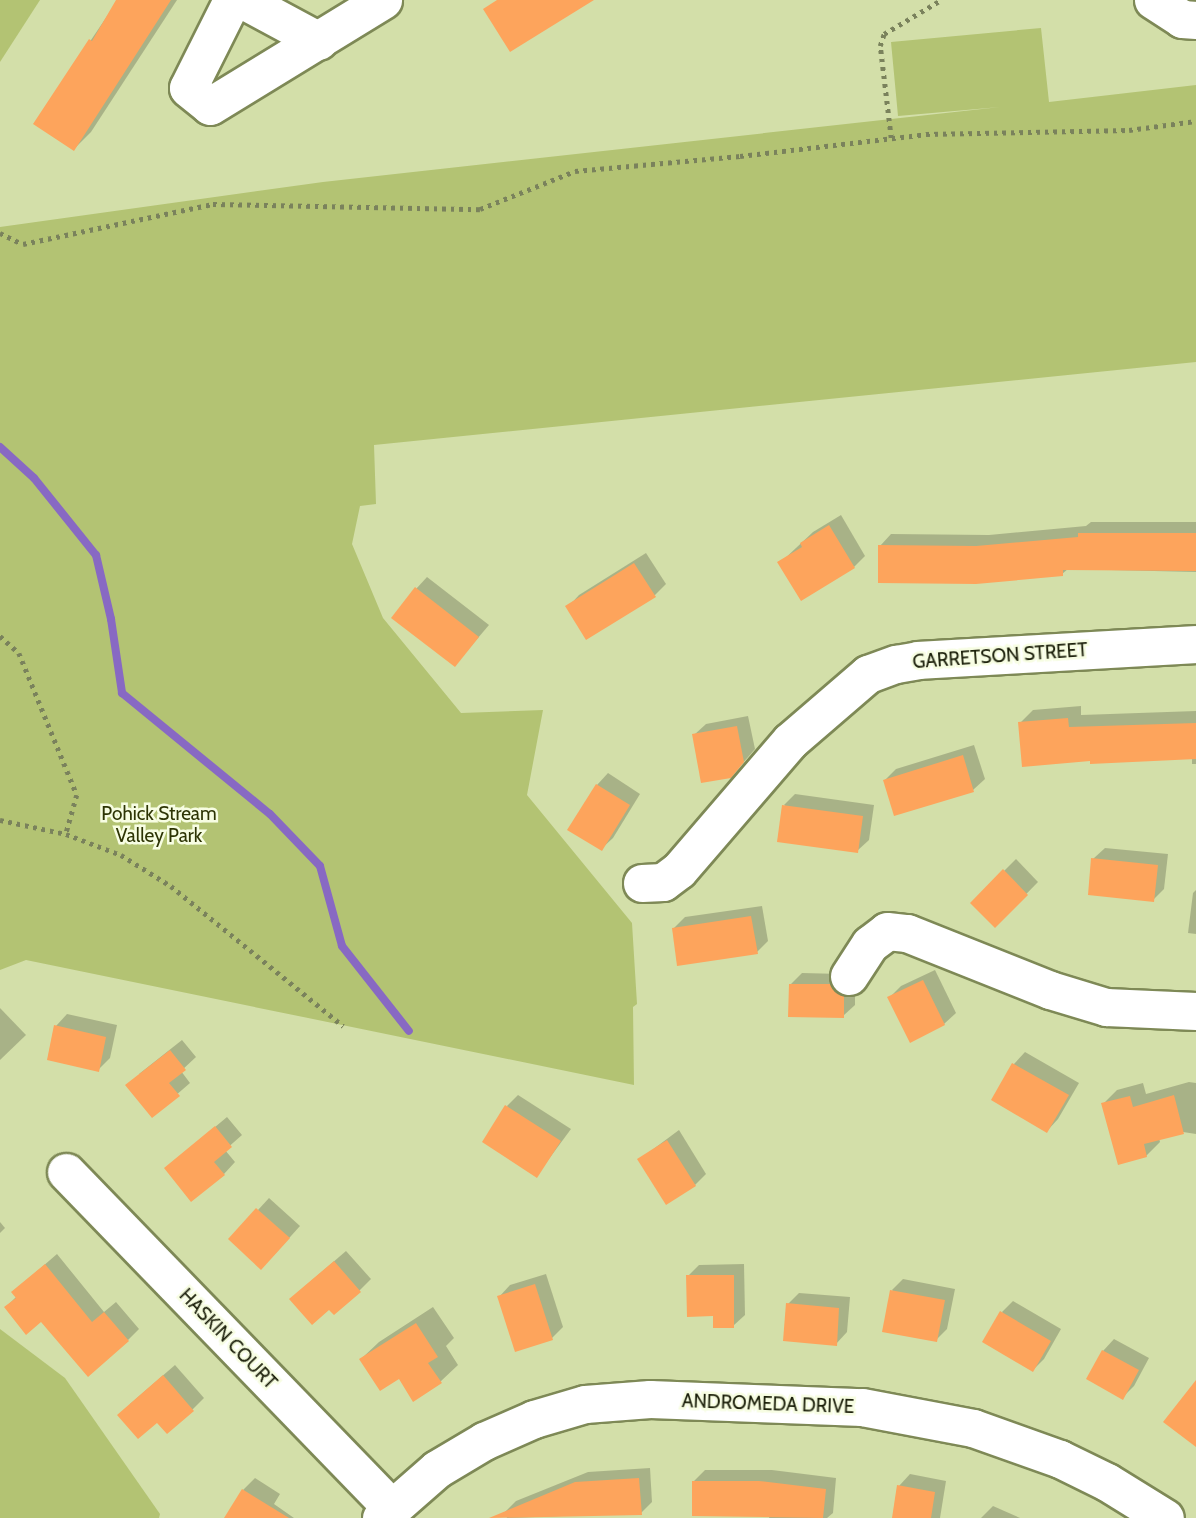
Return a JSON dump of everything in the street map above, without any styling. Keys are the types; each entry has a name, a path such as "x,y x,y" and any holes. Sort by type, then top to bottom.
{"street":[{"path":"232,0 188,88 210,106 383,0"},
{"path":"243,0 319,41"},
{"path":"1153,0 1182,19 1196,20"},
{"name":"GARRETSON STREET","path":"642,883 663,882 679,870 790,741 869,674 896,664 918,660 1196,645"},
{"path":"849,976 870,944 878,938 887,932 907,933 1050,990 1106,1007 1196,1012"},
{"name":"HASKIN COURT","path":"66,1172 386,1512"},
{"name":"ANDROMEDA DRIVE","path":"386,1512 437,1469 484,1441 534,1419 585,1404 650,1399 862,1407 972,1429 1060,1459 1107,1482 1165,1518"}],"path":[{"path":"891,138 880,46 884,34 941,0"},
{"path":"0,233 23,244 213,204 480,209 575,171 926,134 1129,130 1196,121"},
{"path":"0,636 19,653 77,795 66,834"},
{"path":"0,820 66,834 121,855 171,886 343,1026"}],"green space":[{"path":"0,0 40,0 0,62"},
{"name":"Pohick Stream Valley Park","path":"1041,28 1049,102 1196,85 1196,362 374,445 376,504 360,506 352,544 383,618 461,713 543,710 527,795 632,923 637,1004 633,1007 634,1085 26,960 0,970 0,227 323,182 1000,107 898,116 891,42"},
{"path":"0,1329 65,1378 160,1514 159,1518 0,1518"}],"building":[{"path":"116,0 171,0 74,151 33,124 89,39 92,41"},
{"path":"497,0 594,0 510,52 483,9"},
{"path":"829,525 855,568 801,601 777,562 802,547 800,543"},
{"path":"1078,533 1196,533 1196,571 1063,570 1063,576 976,584 878,583 878,545 976,546 1078,537"},
{"path":"634,563 656,597 586,640 565,606"},
{"path":"415,587 479,637 455,667 391,618"},
{"path":"1068,718 1069,727 1196,723 1196,759 1090,764 1090,761 1022,767 1018,722"},
{"path":"737,726 744,762 731,778 701,783 692,734"},
{"path":"963,755 974,792 894,816 883,780"},
{"path":"596,784 630,805 602,851 567,830"},
{"path":"782,805 863,816 858,853 777,842"},
{"path":"1091,858 1158,865 1154,902 1088,895"},
{"path":"1003,869 1028,895 995,928 970,903"},
{"path":"751,916 758,954 677,966 672,928"},
{"path":"923,980 945,1025 910,1043 887,997"},
{"path":"789,984 830,984 837,993 844,996 844,1018 788,1017"},
{"path":"54,1025 106,1037 99,1072 47,1060"},
{"path":"170,1050 186,1070 169,1083 180,1096 152,1118 125,1085"},
{"path":"1012,1063 1069,1095 1047,1133 991,1100"},
{"path":"1174,1095 1184,1134 1144,1144 1147,1157 1118,1165 1101,1103 1130,1096 1133,1107"},
{"path":"505,1105 561,1141 537,1178 482,1142"},
{"path":"215,1126 232,1147 214,1162 225,1175 191,1202 164,1168"},
{"path":"667,1140 696,1186 666,1205 637,1159"},
{"path":"256,1208 290,1238 261,1270 228,1239"},
{"path":"334,1261 361,1292 334,1315 329,1310 312,1325 289,1299"},
{"path":"45,1264 92,1322 104,1312 129,1341 88,1377 41,1322 26,1335 4,1307 16,1298 11,1292"},
{"path":"686,1275 734,1275 734,1328 713,1328 713,1316 687,1317"},
{"path":"535,1284 553,1340 515,1352 497,1296"},
{"path":"890,1290 945,1300 937,1342 882,1332"},
{"path":"786,1303 839,1308 837,1346 783,1341"},
{"path":"1000,1311 1051,1341 1033,1372 982,1342"},
{"path":"416,1323 438,1357 428,1363 442,1383 413,1402 399,1379 380,1391 359,1359"},
{"path":"1102,1350 1139,1370 1123,1400 1086,1379"},
{"path":"163,1375 194,1411 167,1434 157,1423 138,1439 117,1415"},
{"path":"1196,1380 1196,1447 1163,1422"},
{"path":"639,1478 642,1515 489,1518 575,1482"},
{"path":"692,1481 759,1481 826,1489 823,1518 692,1516"},
{"path":"897,1485 935,1492 931,1518 892,1518"},
{"path":"242,1489 289,1518 224,1518"}],"waterway":[{"path":"0,447 34,478 96,555 111,619 122,693 270,814 320,866 342,946 409,1031"}]}
